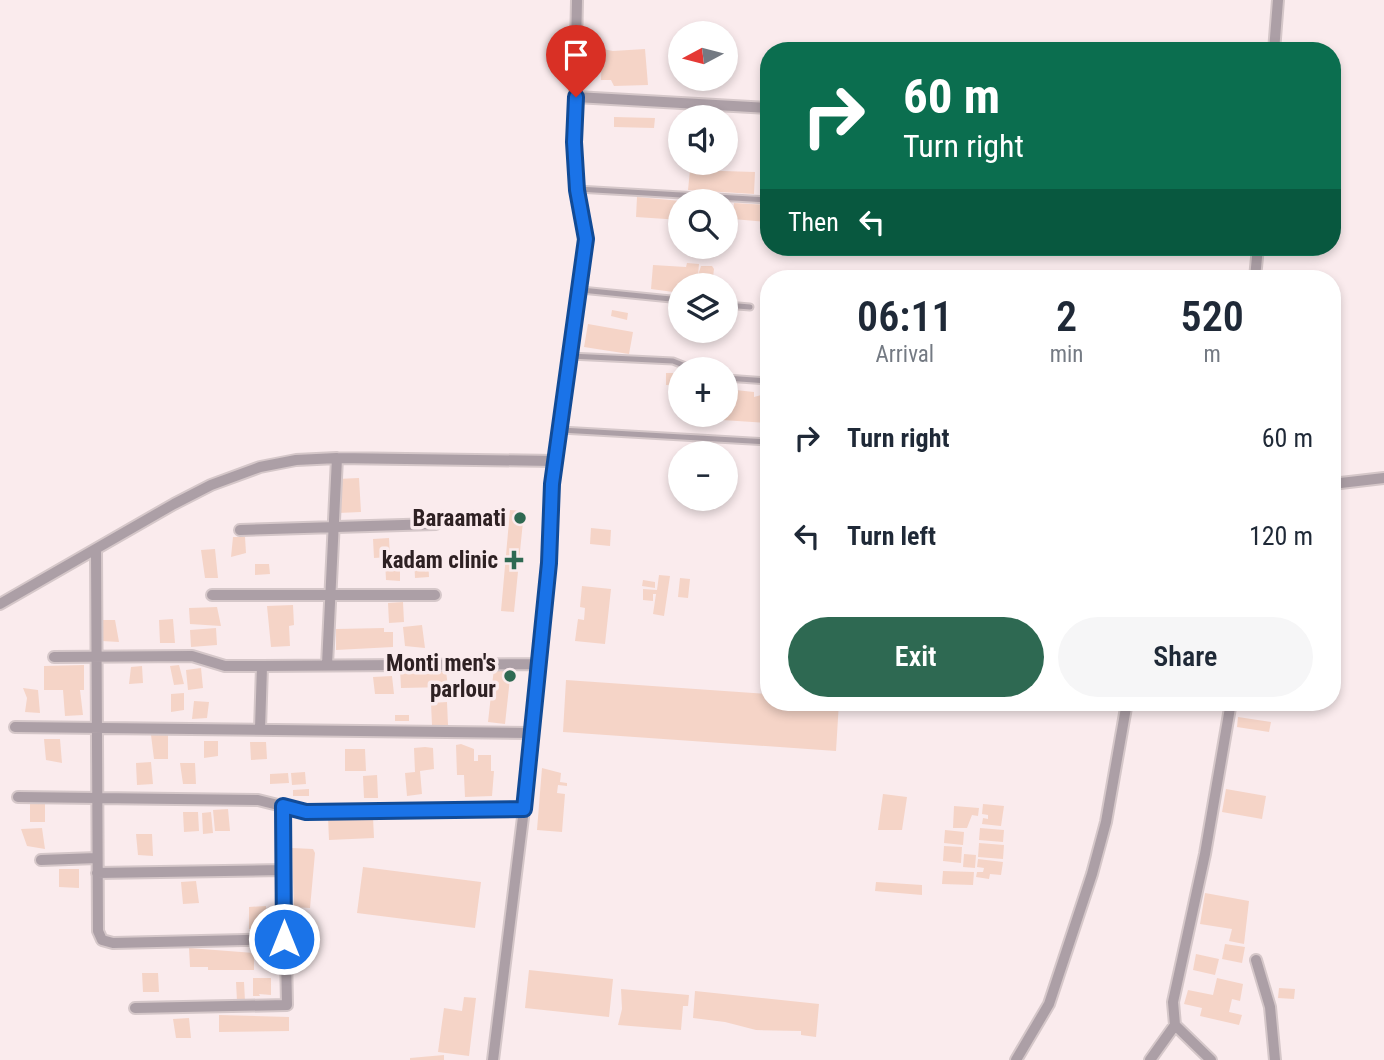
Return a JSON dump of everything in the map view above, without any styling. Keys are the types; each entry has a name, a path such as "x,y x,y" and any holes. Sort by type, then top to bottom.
{"street":[{"path":"493,1060 524,809 555,461 581,290 586,239 577,190 574,142 577,0"},
{"path":"1275,42 1278,0"},
{"path":"576,97 760,108"},
{"path":"0,604 211,485 260,467 296,460 337,458 555,461"},
{"path":"327,665 337,458"},
{"path":"1341,483 1384,478"},
{"path":"240,530 436,524"},
{"path":"96,550 97,873 98,931 102,940 113,943 284,939"},
{"path":"212,595 435,595"},
{"path":"54,657 192,656 225,666 538,664"},
{"path":"260,729 262,666"},
{"path":"1016,1060 1049,1004 1092,874 1106,822 1125,711"},
{"path":"1150,1060 1175,1026 1173,1002 1205,853 1229,711"},
{"path":"15,727 531,733"},
{"path":"18,797 258,800 306,812 524,809"},
{"path":"135,1008 287,1005 283,806"},
{"path":"41,860 97,858"},
{"path":"97,873 283,870"},
{"path":"1256,960 1270,1007 1275,1060"},
{"path":"1175,1026 1211,1060"}],"lane":[{"path":"577,190 760,200"},
{"path":"581,290 668,299"},
{"path":"738,306 750,307"},
{"path":"570,356 668,361"},
{"path":"738,378 760,380"},
{"path":"561,430 760,442"}],"building":[{"path":"602,49 645,49 648,85 614,86 611,80 601,80"},
{"path":"614,117 655,118 654,128 614,127"},
{"path":"738,171 755,172 754,194 738,193 738,189 688,189 690,175 738,175"},
{"path":"637,197 668,200 668,219 636,217"},
{"path":"738,203 760,205 760,221 738,219"},
{"path":"687,263 699,264 698,273 668,273 668,291 651,289 653,265 686,267"},
{"path":"701,266 712,266 714,273 699,273"},
{"path":"612,310 628,313 627,320 611,316"},
{"path":"588,324 633,332 629,354 584,347"},
{"path":"738,390 754,392 754,397 760,395 760,423 738,421"},
{"path":"359,478 361,512 338,513 337,479"},
{"path":"510,510 524,511 514,612 501,611"},
{"path":"591,528 611,530 610,546 590,544"},
{"path":"233,537 245,537 246,553 231,557"},
{"path":"389,538 390,557 374,558 373,539"},
{"path":"215,549 218,578 205,578 201,550"},
{"path":"428,557 429,577 415,578 414,558"},
{"path":"385,560 400,560 400,581 386,580"},
{"path":"255,564 269,564 270,574 255,575"},
{"path":"659,575 670,576 664,616 653,614 656,594 653,594 653,601 643,600 643,589 657,590"},
{"path":"680,578 690,579 688,598 678,597"},
{"path":"643,580 655,582 655,588 642,586"},
{"path":"582,586 611,589 605,644 575,641 578,619 584,620 585,608 580,607"},
{"path":"403,602 404,622 389,623 388,603"},
{"path":"293,605 294,625 289,626 290,646 271,647 267,606"},
{"path":"217,607 221,626 190,624 189,608"},
{"path":"173,619 175,643 160,643 159,620"},
{"path":"101,620 115,620 119,642 102,641"},
{"path":"422,625 425,648 405,646 403,627"},
{"path":"216,628 217,645 191,647 190,630"},
{"path":"384,628 384,632 393,632 393,647 336,650 336,629"},
{"path":"84,665 84,690 80,690 83,715 65,716 63,690 44,690 44,666"},
{"path":"179,665 184,684 174,685 170,666"},
{"path":"142,666 143,683 129,684 131,667"},
{"path":"201,668 203,688 188,690 186,670"},
{"path":"494,668 511,669 505,724 488,722"},
{"path":"400,669 446,671 448,687 401,688"},
{"path":"392,676 394,694 375,694 373,677"},
{"path":"566,680 760,693 760,711 838,711 836,751 563,732"},
{"path":"23,688 38,690 40,713 25,712 27,698"},
{"path":"184,693 184,710 171,712 171,694"},
{"path":"194,701 209,702 207,718 192,719"},
{"path":"447,702 448,725 432,725 431,703"},
{"path":"395,715 409,715 409,721 395,721"},
{"path":"1238,717 1271,722 1269,732 1237,727"},
{"path":"151,735 168,735 168,759 154,759"},
{"path":"44,739 60,739 62,763 46,760"},
{"path":"204,741 218,741 218,756 204,758"},
{"path":"250,742 266,742 267,759 251,760"},
{"path":"456,745 474,749 474,761 478,761 478,755 491,755 491,771 494,771 492,796 465,797 464,775 457,775"},
{"path":"414,748 433,748 434,769 420,771 422,794 407,796 405,773 415,772"},
{"path":"345,749 365,749 366,771 345,771"},
{"path":"151,762 153,784 137,785 136,763"},
{"path":"180,763 195,763 196,784 183,784"},
{"path":"542,768 561,773 560,782 567,783 567,786 558,785 557,793 565,794 562,832 537,830"},
{"path":"305,772 306,784 292,785 291,773"},
{"path":"288,773 289,783 270,784 270,774"},
{"path":"377,775 378,798 364,798 363,776"},
{"path":"309,789 309,796 293,796 293,790"},
{"path":"1226,789 1266,796 1262,819 1222,812"},
{"path":"883,794 907,797 902,830 878,830"},
{"path":"30,802 45,802 45,822 30,822"},
{"path":"983,804 1004,806 1001,826 982,824 983,818 988,819 988,815 982,814"},
{"path":"954,806 979,808 978,816 972,815 967,828 953,828"},
{"path":"228,809 230,831 215,831 213,810"},
{"path":"183,812 198,812 199,831 184,832"},
{"path":"211,812 213,833 203,834 202,813"},
{"path":"328,817 373,817 374,838 329,840"},
{"path":"42,828 45,849 27,846 21,829"},
{"path":"980,828 1004,830 1003,842 979,840"},
{"path":"945,830 964,832 963,845 944,843"},
{"path":"136,834 152,834 153,856 138,855"},
{"path":"979,843 1004,845 1003,859 978,857"},
{"path":"944,846 962,847 961,863 943,861"},
{"path":"292,848 313,849 315,853 310,908 294,907"},
{"path":"964,854 976,855 975,868 963,867"},
{"path":"978,859 1003,862 1001,875 990,874 989,879 976,877 977,872 983,872 984,868 977,867"},
{"path":"363,867 481,882 475,928 357,913"},
{"path":"59,869 79,869 79,888 59,887"},
{"path":"943,871 974,872 973,885 942,884"},
{"path":"196,881 199,903 183,904 181,882"},
{"path":"876,882 922,885 922,895 875,891"},
{"path":"1205,893 1249,901 1244,944 1229,941 1232,929 1200,924"},
{"path":"266,906 266,929 249,929 249,907"},
{"path":"1225,944 1245,947 1242,963 1222,959"},
{"path":"189,948 254,953 254,970 208,970 208,967 190,967"},
{"path":"1196,954 1219,959 1215,975 1193,970"},
{"path":"529,970 613,979 609,1017 525,1008"},
{"path":"142,973 158,973 159,992 143,992"},
{"path":"253,978 271,978 271,995 253,996"},
{"path":"1217,978 1243,984 1240,1001 1232,999 1229,1012 1242,1015 1239,1025 1200,1016 1202,1008 1184,1004 1188,990 1213,995"},
{"path":"236,982 244,982 245,1001 237,1001"},
{"path":"1279,988 1295,989 1294,999 1278,998"},
{"path":"621,989 689,995 688,1006 683,1006 681,1030 618,1025 622,1009"},
{"path":"695,991 819,1004 816,1037 801,1035 801,1031 756,1030 693,1018"},
{"path":"464,997 476,998 469,1056 438,1052 444,1008 462,1011"},
{"path":"219,1015 289,1017 289,1031 219,1032"},
{"path":"189,1018 191,1038 176,1038 173,1019"},
{"path":"444,1055 444,1060 410,1060 410,1058"}],"place":[{"name":"Baraamati","path":"520,518"},
{"name":"kadam clinic","path":"514,560"},
{"name":"Monti men's parlour","path":"510,676"}],"route":[{"path":"284,939 283,806 306,812 524,809 549,563 552,484 586,239 577,190 574,142 576,97"}]}
